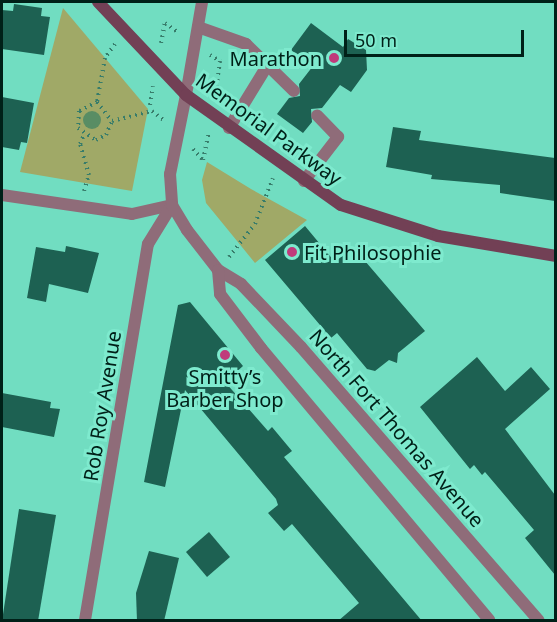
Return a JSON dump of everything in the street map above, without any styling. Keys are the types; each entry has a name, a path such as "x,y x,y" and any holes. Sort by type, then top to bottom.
{"main road":[{"name":"Memorial Parkway","path":"98,2 186,95 229,128 341,205 393,224 493,248 555,256"}],"street":[{"path":"2,195 132,214 172,205 170,174 202,2"},
{"path":"198,27 246,44 294,91"},
{"path":"229,128 267,66"},
{"path":"304,181 338,137 316,115"},
{"name":"North Fort Thomas Avenue","path":"172,205 218,270 241,284 301,347 538,621"},
{"name":"Rob Roy Avenue","path":"85,621 148,244 172,205"},
{"name":"North Fort Thomas Avenue","path":"218,270 220,294 261,348 489,621"}],"path":[{"path":"96,102 105,58 125,31"},
{"path":"96,102 112,121"},
{"path":"96,102 78,111 75,120 84,135 96,140 106,135 112,121"},
{"path":"112,121 152,111"},
{"path":"79,208 89,175 80,144 84,135"},
{"path":"218,270 255,224 279,163"}],"green space":[{"path":"63,8 148,109 132,191 20,172"},
{"path":"207,162 307,220 255,263 206,203 202,180"}],"building":[{"path":"14,4 42,8 41,16 50,17 44,55 2,49 2,10 13,11"},
{"path":"311,23 343,47 348,39 366,50 367,70 351,92 340,85 322,108 311,109 312,122 303,133 277,114 289,98 300,96 299,84 313,66 291,50"},
{"path":"2,97 34,103 27,143 21,142 19,150 2,147"},
{"path":"393,127 421,131 419,140 555,158 555,201 500,193 500,185 431,179 432,175 386,167"},
{"path":"305,226 335,262 353,247 425,331 398,353 397,363 389,360 375,371 367,369 337,333 331,338 265,260"},
{"path":"66,246 99,253 88,293 49,284 46,302 27,298 36,247 65,252"},
{"path":"190,302 243,366 225,382 268,431 272,427 292,451 284,457 422,621 338,621 359,603 292,524 284,531 268,513 278,505 276,499 185,390 165,487 144,482 178,305"},
{"path":"477,357 505,391 531,367 550,389 505,429 555,495 555,575 525,538 534,530 485,472 482,475 474,465 470,469 420,407"},
{"path":"2,393 51,402 50,408 60,409 54,437 2,427"},
{"path":"19,509 56,515 38,621 2,621"},
{"path":"209,532 230,557 207,577 186,552"},
{"path":"149,551 179,558 164,621 137,621 136,593"}],"place":[{"name":"Marathon","path":"334,58"},
{"name":"Fit Philosophie","path":"292,252"},
{"name":"Smitty’s Barber Shop","path":"225,355"}]}
